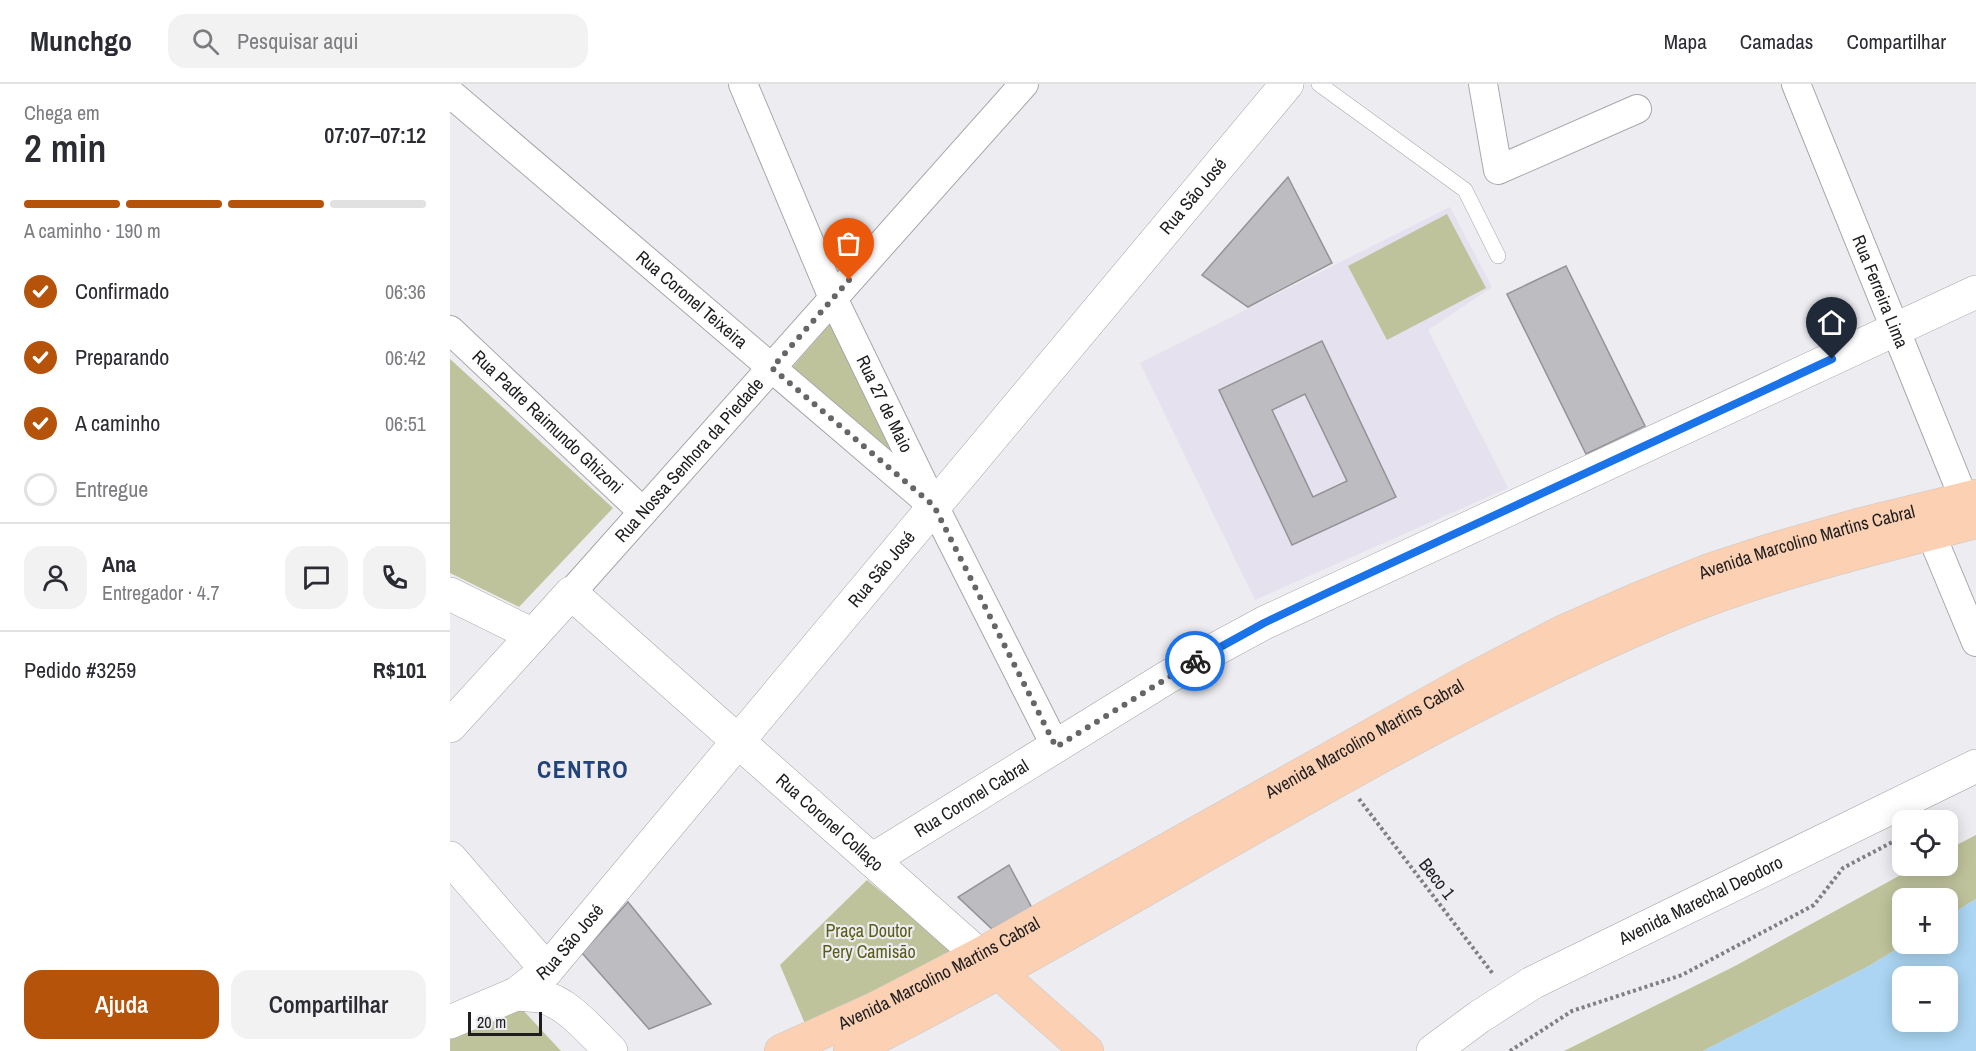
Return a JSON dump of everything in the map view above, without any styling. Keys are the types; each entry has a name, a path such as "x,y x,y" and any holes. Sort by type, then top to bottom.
{"main road":[{"name":"Avenida Marcolino Martins Cabral","path":"781,1051 876,1008 989,964 1503,692 1604,644 1667,616 1797,569 1931,534 1972,506"},
{"name":"Avenida Marcolino Martins Cabral","path":"849,1051 989,964 1468,681 1562,632 1707,571 1772,550 1858,525 1972,506"},
{"name":"Rua Coronel Collaço","path":"989,964 1087,1051"}],"street":[{"name":"Rua 27 de Maio","path":"743,84 833,298 934,506 1056,747"},
{"name":"Rua Nossa Senhora da Piedade","path":"450,726 1024,84"},
{"name":"Rua São José","path":"450,1023 516,994 547,970 1287,84"},
{"path":"1483,84 1498,170 1637,109"},
{"name":"Rua Ferreira Lima","path":"1796,84 1895,330 1972,506"},
{"name":"Rua Coronel Teixeira","path":"450,93 934,506"},
{"name":"Rua Coronel Cabral","path":"872,860 1206,655 1264,623 1976,292"},
{"name":"Rua Padre Raimundo Ghizoni","path":"450,330 643,512"},
{"path":"1931,534 1976,642"},
{"name":"Rua Coronel Collaço","path":"571,593 989,964"},
{"path":"450,594 533,635"},
{"name":"Avenida Marechal Deodoro","path":"1433,1051 1510,996 1584,956 1976,766"},
{"path":"450,858 547,970"},
{"path":"516,994 540,996 570,1011 611,1051"}],"lane":[{"path":"1319,84 1465,190 1498,256"}],"path":[{"name":"Beco 1","path":"1342,778 1510,996"},
{"path":"1510,1051 1572,1011 1682,975 1814,905 1843,868 1892,842"}],"shaded area":[{"path":"1450,207 1492,287 1428,330 1508,488 1255,600 1140,363"}],"green space":[{"path":"1447,214 1486,288 1387,340 1348,266"},
{"path":"831,323 906,471 790,370"},
{"path":"450,359 613,508 519,607 450,573"},
{"path":"1976,835 1976,899 1958,910 1958,888 1892,888 1892,952 1869,966 1703,1051 1564,1051 1735,966 1899,876 1958,876 1958,844"},
{"name":"Praça Doutor Pery Camisão","path":"867,880 952,950 806,1026 780,965"},
{"path":"520,1007 561,1051 450,1051 450,1037"}],"water":[{"path":"1976,899 1976,1051 1703,1051 1892,952 1892,954 1958,954 1958,910"}],"building":[{"path":"1288,177 1332,263 1248,307 1202,275"},
{"path":"1566,266 1645,426 1586,454 1507,294"},
{"path":"1322,341 1396,497 1292,545 1219,390","holes":["1305,394 1347,481 1313,497 1272,410"]},
{"path":"1009,865 1032,908 992,929 958,897"},
{"path":"628,902 711,1004 649,1029 582,953"}],"way so far":[{"path":"849,280 772,368 934,506 1056,747 1195,661"}],"district":[{"name":"CENTRO","path":"583,770"}],"route":[{"path":"1195,661 1264,623 1329,592 1832,359"}]}
